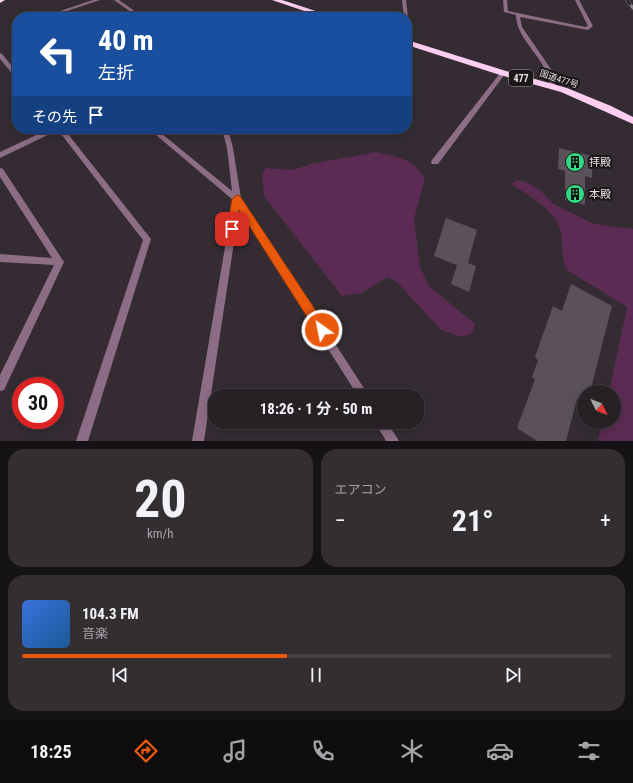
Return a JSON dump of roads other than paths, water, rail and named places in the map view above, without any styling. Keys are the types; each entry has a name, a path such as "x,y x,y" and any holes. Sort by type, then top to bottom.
{"highway":[{"path":"275,0 314,12"},
{"name":"国道477号","path":"412,43 503,73 553,87 608,108 633,121"}],"street":[{"path":"60,12 98,0"},
{"path":"116,0 134,12"},
{"path":"404,0 405,12"},
{"path":"506,0 506,12 586,29 591,26 577,0"},
{"path":"518,15 519,26 548,70 554,81 553,87"},
{"path":"0,56 12,70"},
{"path":"435,162 503,73"},
{"path":"0,155 44,134"},
{"path":"64,134 147,239 82,441"},
{"path":"158,134 237,199 359,389"},
{"path":"198,441 237,199 230,148 226,134"},
{"path":"0,171 60,262"},
{"path":"0,258 60,262"},
{"path":"0,386 60,262"},
{"path":"385,429 393,441"}],"railway":[{"path":"627,0 633,8"}],"place":[{"name":"拝殿","path":"575,162"},
{"name":"本殿","path":"575,194"}]}
